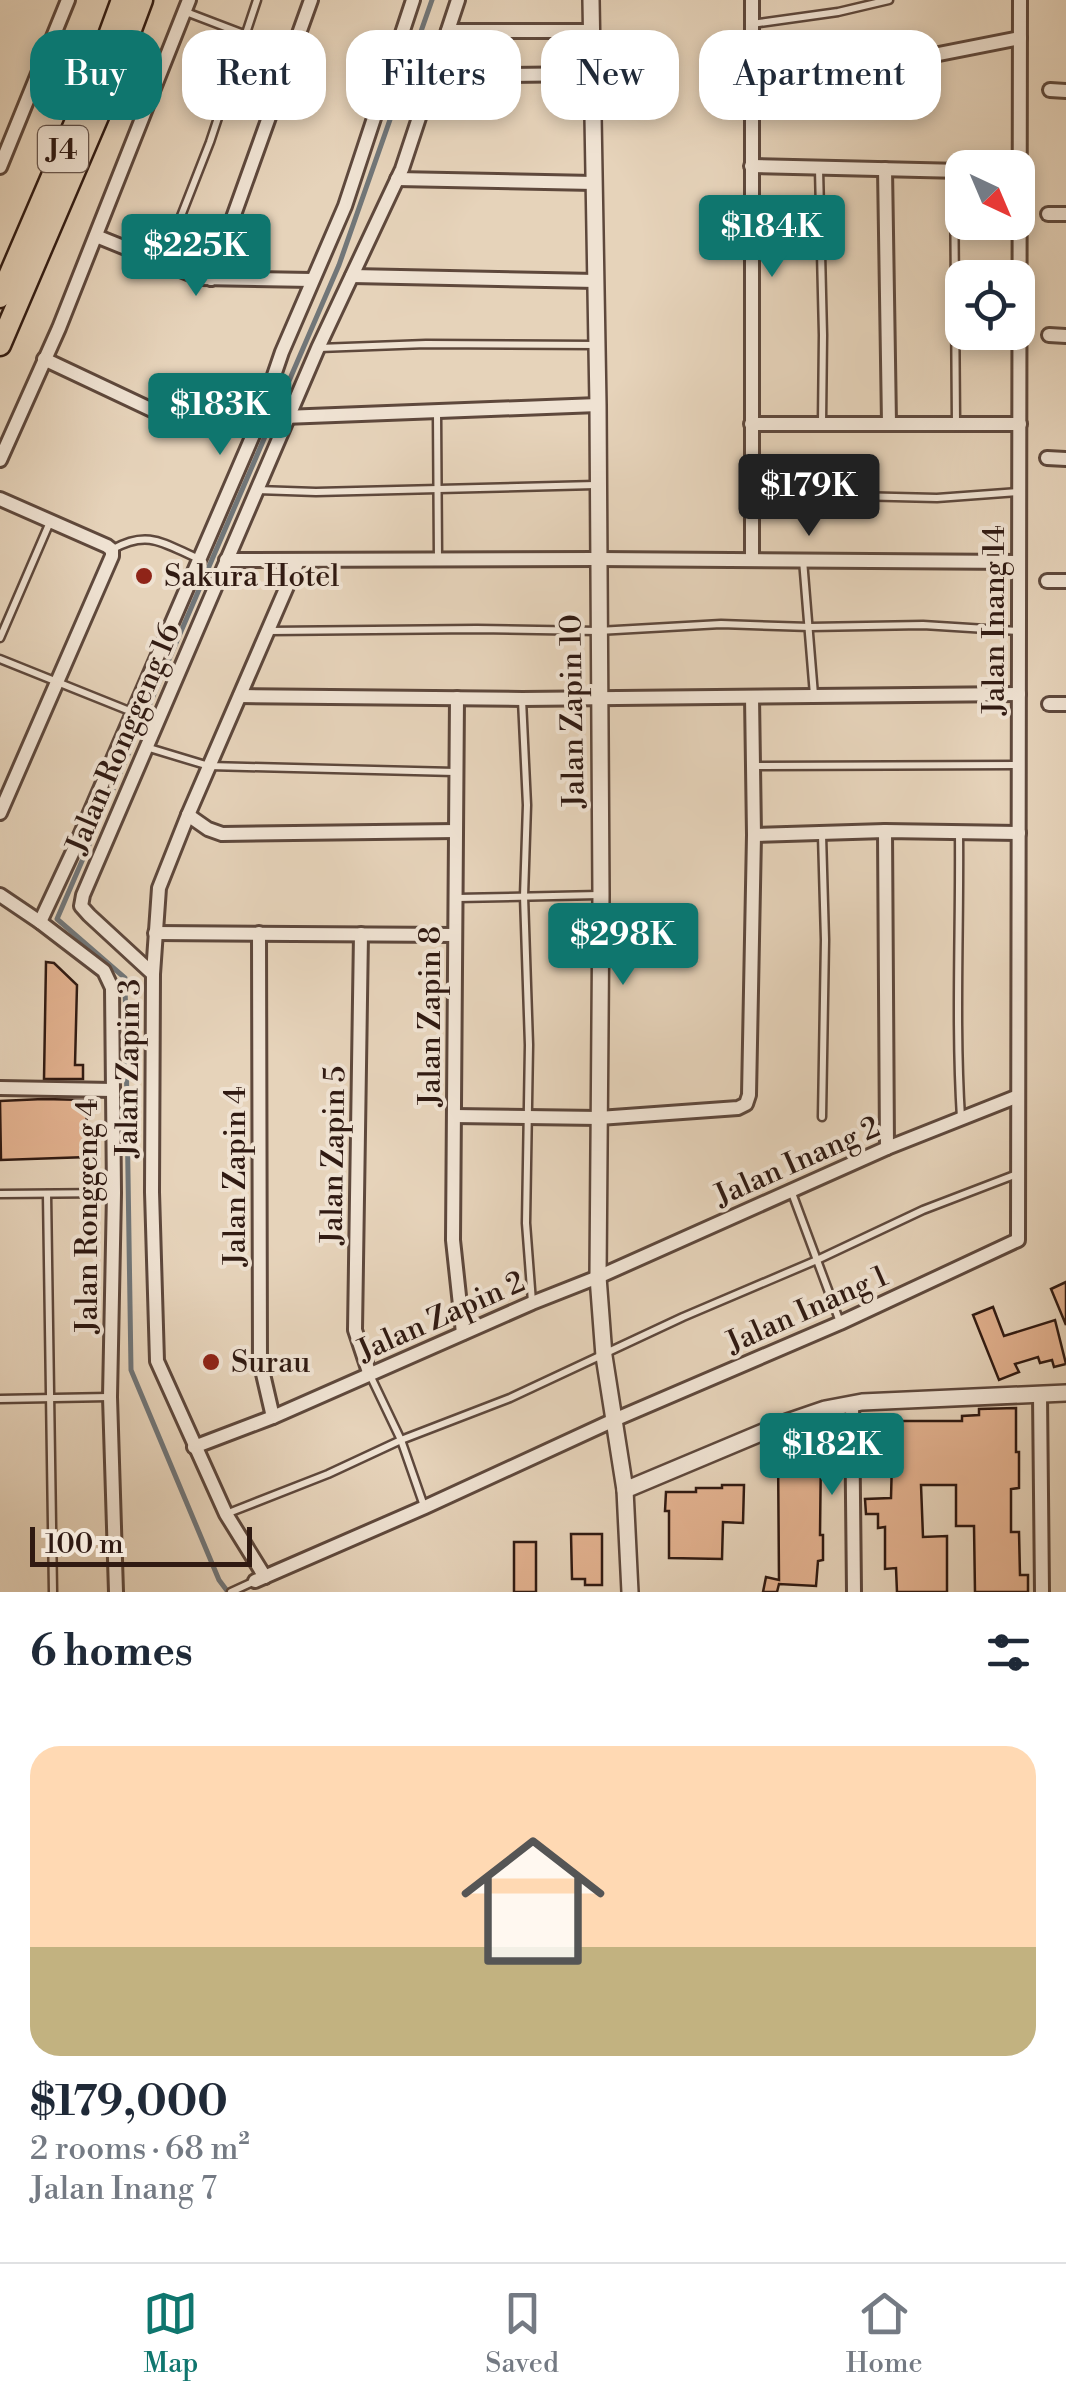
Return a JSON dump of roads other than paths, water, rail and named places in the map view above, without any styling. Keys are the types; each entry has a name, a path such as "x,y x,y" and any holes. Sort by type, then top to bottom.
{"main road":[{"name":"J4","path":"0,297 87,96 122,0"},
{"name":"J4","path":"0,345 102,107 142,0"}],"street":[{"path":"0,166 68,0"},
{"path":"300,30 311,0"},
{"name":"Jalan Ronggeng 16","path":"40,922 256,428 282,352 345,206 413,0"},
{"name":"Jalan Ronggeng 16","path":"448,30 458,0"},
{"name":"Jalan Zapin 10","path":"591,0 592,30"},
{"path":"752,0 752,30"},
{"name":"Jalan Inang 14","path":"1019,150 1020,0"},
{"path":"0,460 96,236 187,6"},
{"path":"941,54 1020,38"},
{"path":"1050,90 1066,90"},
{"path":"211,279 268,120"},
{"name":"Jalan Ronggeng 16","path":"153,974 89,915 82,906 83,895 318,348 397,179 418,120"},
{"name":"Jalan Zapin 10","path":"593,120 601,895 598,1277 604,1356 625,1490 630,1592"},
{"path":"751,120 752,560"},
{"path":"751,166 945,171"},
{"path":"886,169 889,422"},
{"path":"397,179 594,183"},
{"path":"1048,214 1066,214"},
{"path":"96,236 200,278 312,280"},
{"name":"Jalan Inang 14","path":"1018,1240 1019,240"},
{"path":"352,276 596,281"},
{"path":"1049,336 1066,336"},
{"path":"44,359 167,416 258,418 598,405"},
{"path":"752,424 1020,424"},
{"path":"1047,458 1066,459"},
{"path":"0,499 112,550 0,813"},
{"path":"226,560 1019,562"},
{"name":"Jalan Zapin 3","path":"260,1579 194,1447 157,1362 152,1192 153,974 159,888 298,561"},
{"path":"1047,580 1066,581"},
{"path":"240,696 522,699 1019,694"},
{"name":"Jalan Zapin 8","path":"457,698 453,1240 464,1334"},
{"path":"454,1116 599,1118 738,1108 746,1104 754,835 752,698"},
{"path":"1049,704 1066,704"},
{"path":"188,815 222,834 456,831"},
{"path":"754,835 886,831 1019,833"},
{"path":"886,831 887,1148"},
{"name":"Jalan Ronggeng 4","path":"0,895 104,972 112,988 114,1193 110,1396 116,1592"},
{"path":"155,933 455,935"},
{"name":"Jalan Zapin 4","path":"259,933 260,1361 273,1417"},
{"name":"Jalan Zapin 5","path":"361,934 355,1330 370,1375"},
{"path":"0,1088 113,1090"},
{"name":"Jalan Inang 2","path":"598,1277 887,1148 1018,1096"},
{"name":"Jalan Inang 1","path":"260,1579 840,1323 1018,1240"},
{"name":"Jalan Zapin 2","path":"194,1447 598,1277"},
{"path":"625,1490 825,1409 852,1404 1066,1393"},
{"path":"1040,1395 1042,1592"},
{"path":"852,1404 854,1592"}],"lane":[{"path":"245,30 256,0"},
{"path":"752,24 838,12 889,0"},
{"path":"187,6 236,30"},
{"path":"162,263 217,120"},
{"path":"819,167 822,423"},
{"path":"956,422 957,240"},
{"path":"318,348 597,345"},
{"path":"437,412 438,559"},
{"path":"256,490 597,485"},
{"path":"752,498 936,498 1020,492"},
{"path":"0,638 50,521"},
{"path":"112,550 140,537 199,559"},
{"path":"803,560 814,697"},
{"path":"268,631 598,631 721,624 923,625 1019,631"},
{"path":"0,658 133,713"},
{"path":"522,699 527,805 526,1223 532,1304"},
{"path":"146,747 209,766 456,772"},
{"path":"753,766 1019,765"},
{"path":"959,833 957,1057 961,1119"},
{"path":"822,834 822,1116"},
{"path":"456,898 601,895"},
{"path":"226,1514 510,1398 923,1210 1018,1174"},
{"path":"790,1190 840,1323"},
{"path":"0,1194 114,1193"},
{"path":"47,1194 53,1592"},
{"path":"370,1375 401,1440 425,1507"},
{"path":"0,1400 110,1396"},
{"path":"231,1592 260,1579"}],"waterway":[{"path":"228,1592 219,1580 131,1370 125,978 57,919 339,265 432,0"}],"place":[{"name":"Sakura Hotel","path":"144,576"},
{"name":"Surau","path":"211,1362"}]}
